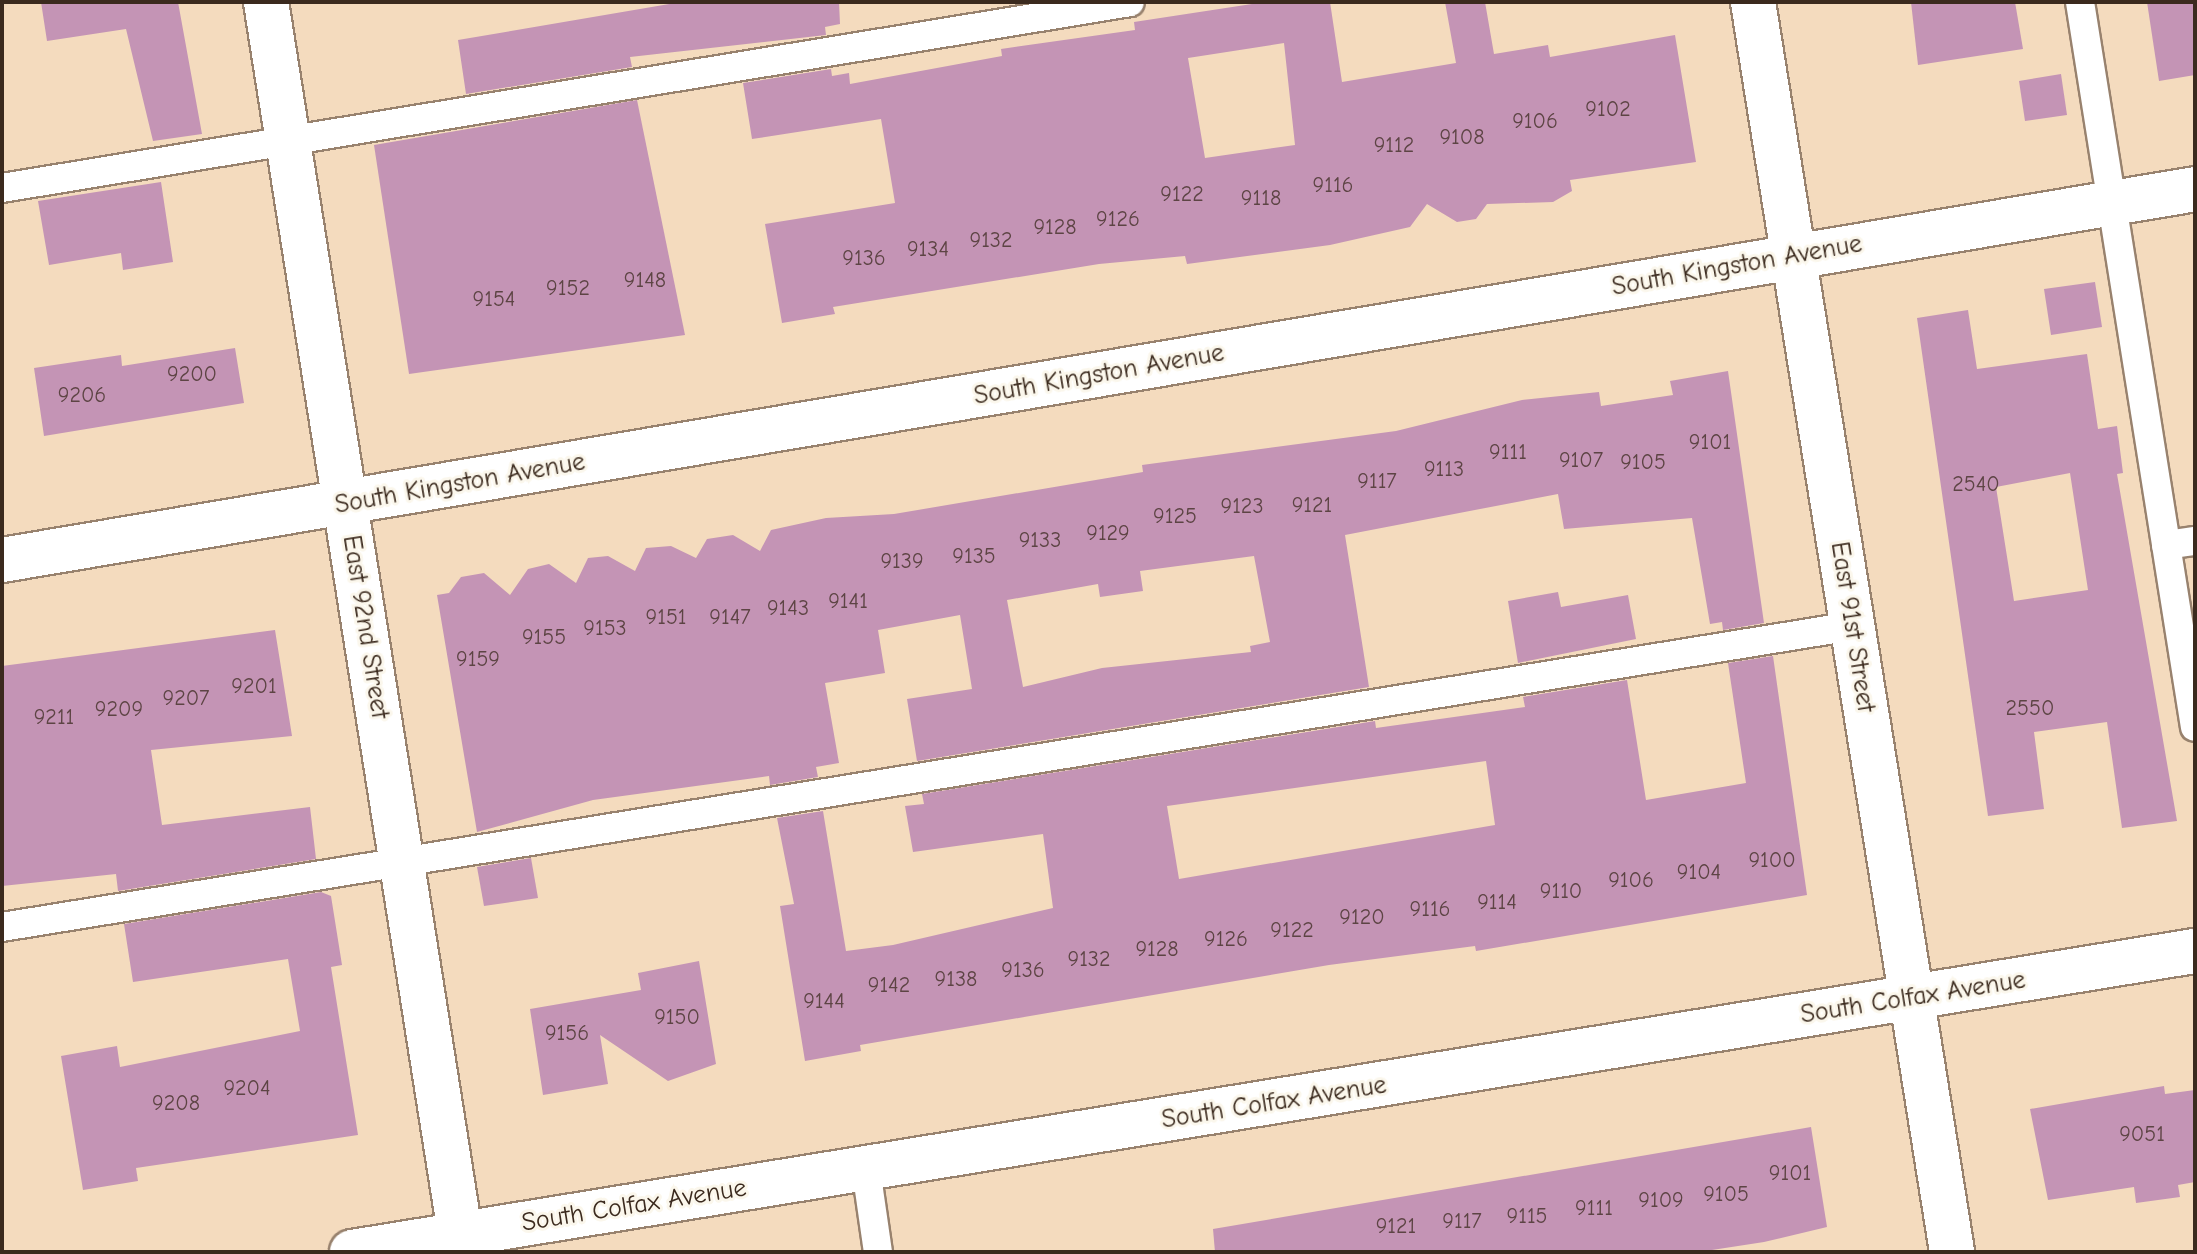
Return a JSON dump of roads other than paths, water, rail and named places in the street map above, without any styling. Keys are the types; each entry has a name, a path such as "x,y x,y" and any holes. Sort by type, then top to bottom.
{"street":[{"name":"East 92nd Street","path":"266,2 462,1243"},
{"name":"East 91st Street","path":"1753,2 1952,1252"},
{"name":"South Kingston Avenue","path":"2,560 2195,189"},
{"name":"South Colfax Avenue","path":"352,1252 462,1243 866,1169 2195,951"}],"lane":[{"path":"2,188 1130,2"},
{"path":"2080,2 2195,727"},
{"path":"2166,545 2195,541"},
{"path":"2,927 1852,626"},
{"path":"866,1169 878,1252"}]}
